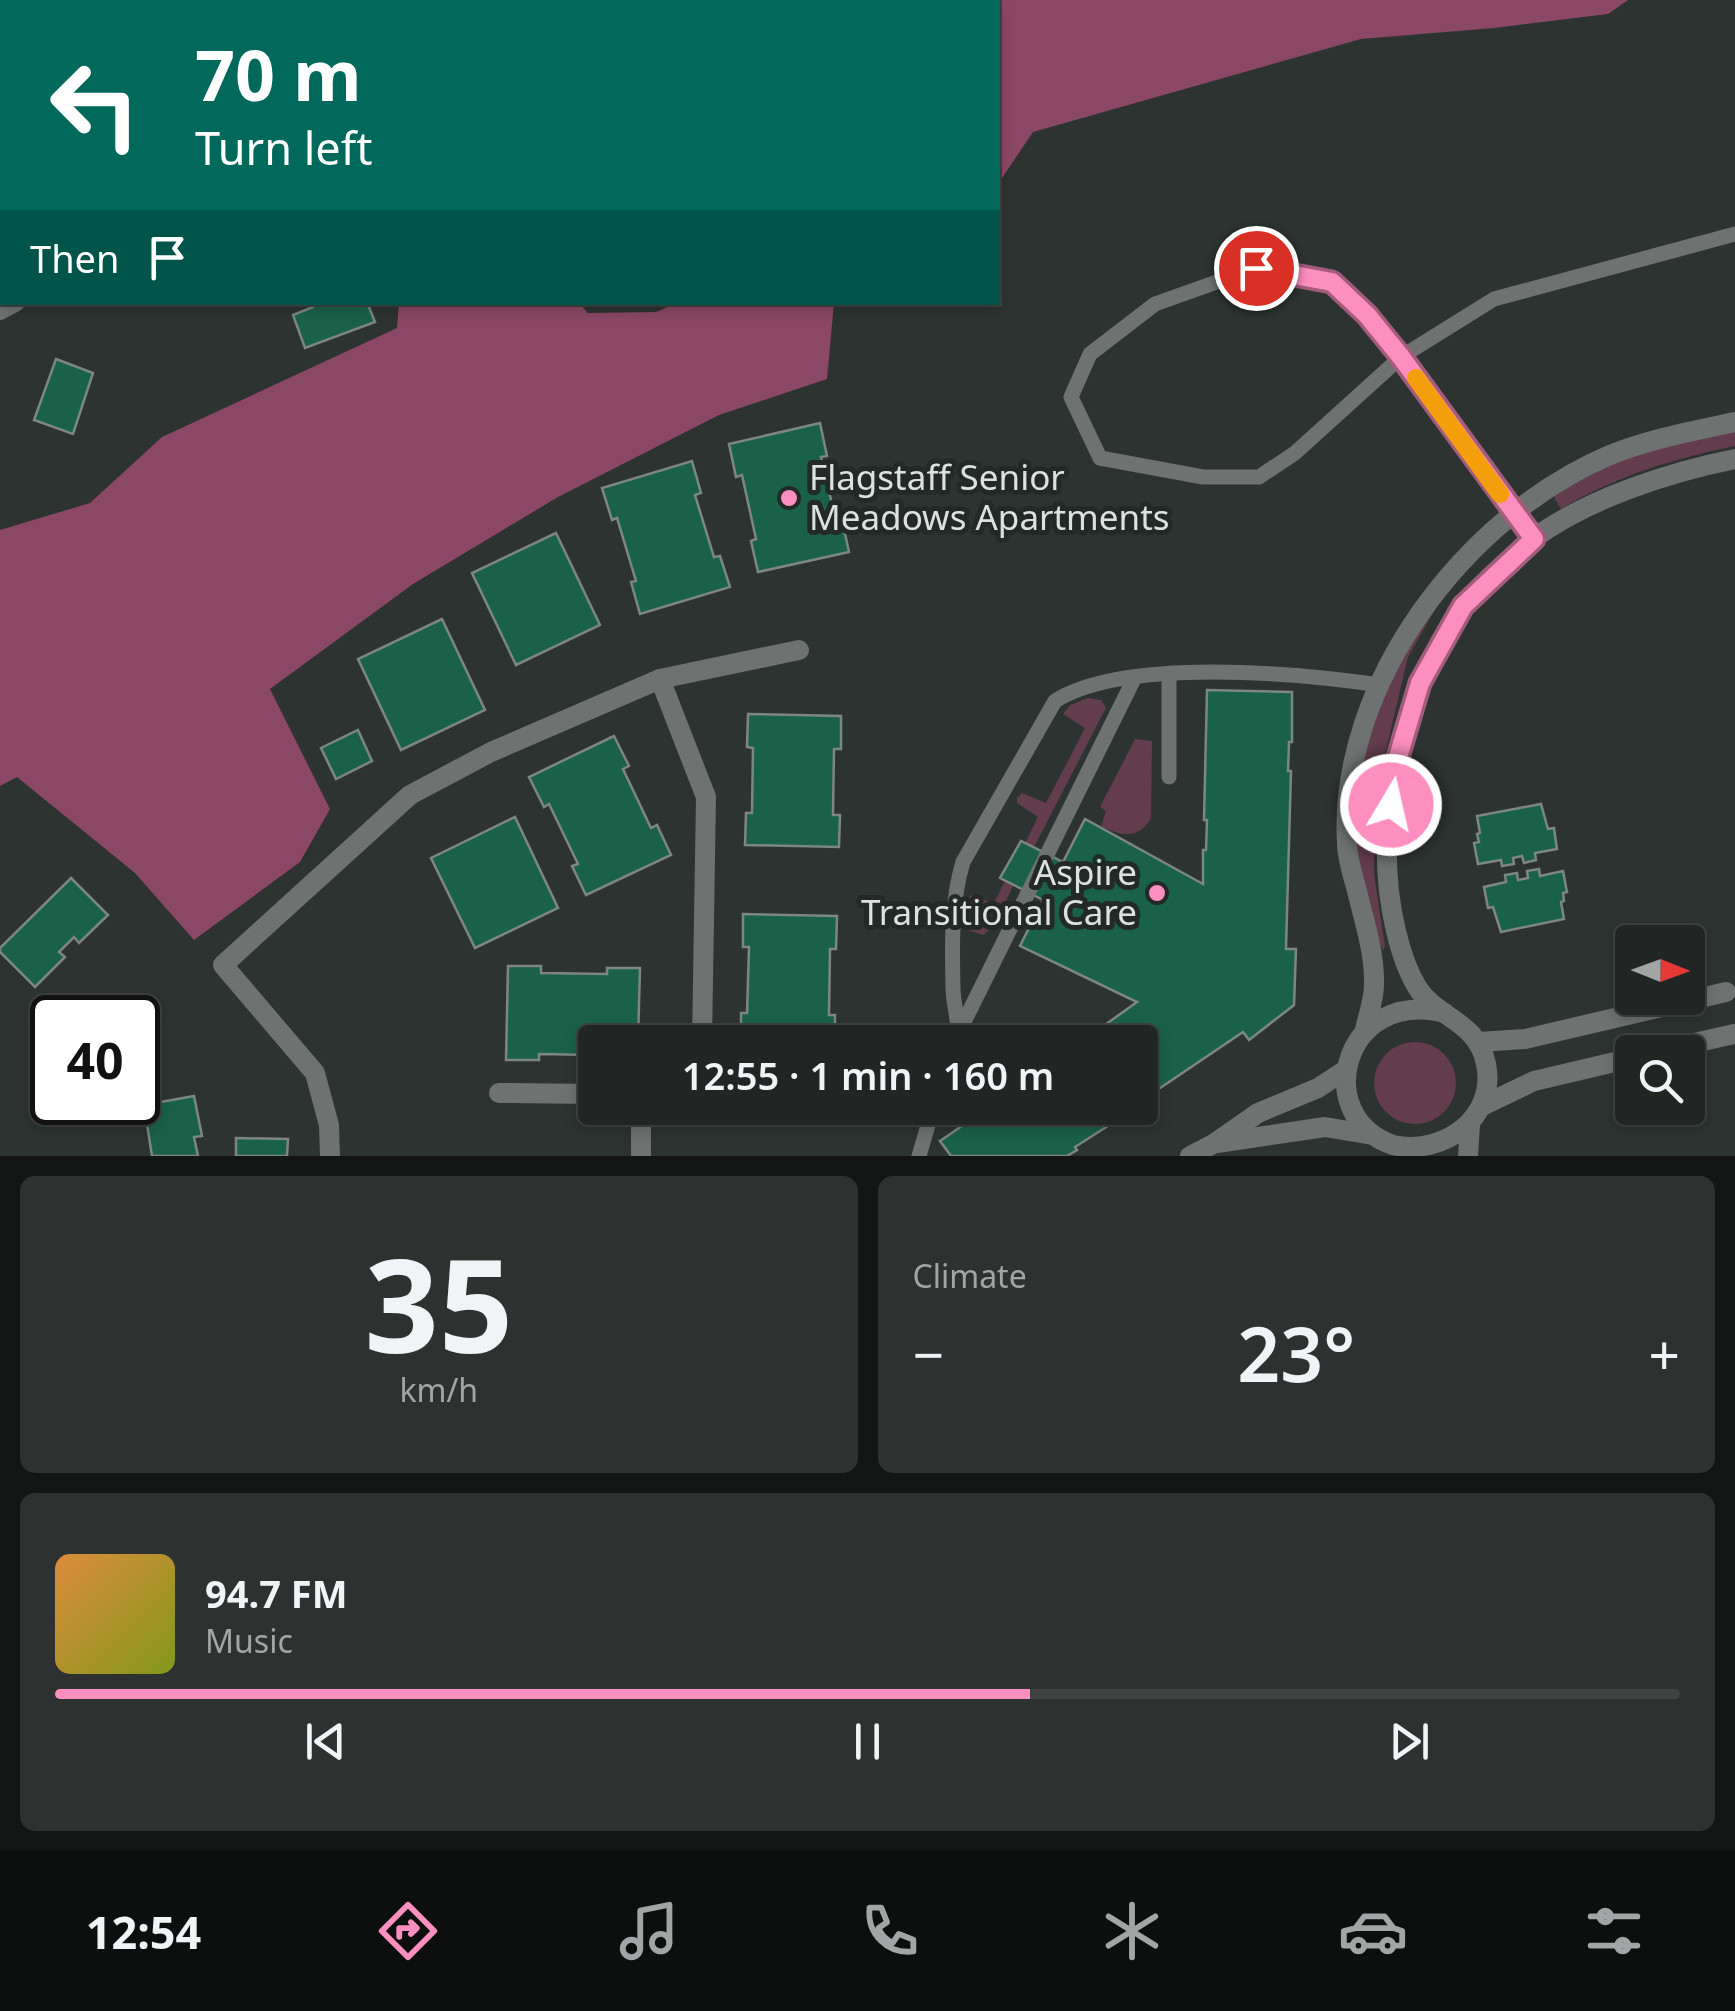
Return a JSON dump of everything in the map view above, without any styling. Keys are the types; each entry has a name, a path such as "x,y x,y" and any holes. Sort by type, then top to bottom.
{"street":[{"path":"1365,1030 1374,985 1368,936 1346,845 1350,780 1369,710 1401,640 1457,566 1547,490 1609,456 1674,434 1735,422"},
{"path":"1215,1144 1324,1128 1412,1150 1434,1148 1454,1140 1470,1126 1488,1085 1486,1062 1478,1042 1464,1025 1418,990 1396,933 1386,867 1393,774 1420,683 1463,606 1534,539 1618,492 1735,458"},
{"path":"330,1156 329,1125 315,1073 223,965 410,796 492,752 660,679 799,650"},
{"path":"660,679 706,797 702,1025"},
{"path":"1478,1042 1525,1039 1726,992"},
{"path":"1387,1145 1351,1106 1346,1068 1356,1041 1382,1016 1402,1009 1424,1008 1444,1013"},
{"path":"1705,1041 1734,1034"},
{"path":"1482,1106 1534,1081 1615,1062"},
{"path":"1190,1156 1215,1144 1258,1113 1318,1088 1346,1068"},
{"path":"500,1092 578,1094"},
{"path":"641,1156 642,1125"},
{"path":"1468,1156 1470,1126"}],"lane":[{"path":"1534,539 1401,357 1367,315 1332,282 1256,268 1156,304 1090,354 1071,398 1100,458 1203,476 1259,478 1294,453 1401,357 1494,299 1735,234"},
{"path":"957,1025 953,992 956,886 963,862 1055,701 1074,689 1203,672 1280,674 1380,685"},
{"path":"1168,777 1169,676"},
{"path":"964,1025 1134,679"},
{"path":"919,1156 928,1125"}],"shaded area":[{"path":"1000,0 1628,0 1608,14 1361,39 1033,132 1000,181"},
{"path":"399,305 581,305 588,313 656,312 672,305 834,305 827,379 719,415 558,497 413,584 270,689 330,809 300,862 194,940 135,873 17,777 0,786 0,530 90,503 162,437 397,328"},
{"path":"1735,428 1735,446 1645,470 1561,509 1552,494 1620,459"},
{"path":"1441,599 1408,657 1383,763 1375,812 1374,874 1383,951 1366,902 1357,856 1356,811 1361,768 1390,683"},
{"path":"1088,698 1101,700 1106,708 1034,847 1025,843 1038,817 1017,803 1017,798 1022,793 1046,803 1085,728 1063,714 1070,705"},
{"path":"1135,739 1152,741 1151,818 1141,830 1122,834 1101,826 1106,811 1100,807"},
{"path":"1005,881 1013,886 994,926 983,935 967,930 970,895 994,903"},
{"path":"1415,1042 1431,1045 1444,1054 1453,1067 1453,1099 1444,1112 1431,1121 1415,1124 1399,1121 1386,1112 1377,1099 1374,1083 1377,1067 1386,1054 1399,1045"}],"building":[{"path":"368,305 375,322 305,348 293,315 313,307"},
{"path":"56,359 93,373 73,434 34,420"},
{"name":"Flagstaff Senior Meadows Apartments","path":"820,423 827,456 821,457 836,521 842,520 849,552 758,572 751,541 756,539 742,475 736,477 729,444"},
{"name":"Flagstaff Senior Meadows Apartments","path":"692,461 701,493 695,495 714,557 720,556 730,587 640,614 631,582 636,581 617,518 612,520 602,488"},
{"path":"556,533 600,625 516,665 472,573"},
{"path":"442,619 485,710 401,750 358,659"},
{"name":"Aspire Transitional Care","path":"1207,690 1292,692 1286,949 1296,949 1294,1005 1249,1040 1243,1032 1158,1090 1158,1025 1105,1025 1137,1002 1020,946 1043,900 1000,878 1021,841 1063,862 1085,819 1203,884"},
{"path":"748,714 841,716 841,749 834,749 833,815 840,815 839,847 745,845 746,813 752,813 753,748 747,747"},
{"path":"358,730 372,761 336,779 321,748"},
{"path":"614,736 629,766 623,769 651,828 657,825 671,855 586,895 572,866 578,864 549,804 544,807 529,777"},
{"path":"1541,804 1548,829 1554,828 1557,849 1535,853 1536,860 1524,863 1522,856 1513,858 1514,864 1502,866 1501,860 1478,864 1474,843 1479,842 1480,833 1477,816"},
{"path":"515,817 558,908 475,948 431,858"},
{"path":"1539,869 1540,876 1563,871 1567,892 1561,902 1564,919 1501,932 1493,907 1488,908 1484,887 1506,882 1505,875 1517,873 1518,880 1528,878 1527,871"},
{"path":"71,878 108,915 79,943 74,937 59,952 65,957 35,987 0,948"},
{"path":"743,914 837,916 836,949 830,949 829,1015 835,1015 835,1025 741,1025 741,1013 747,1013 749,947 743,947"},
{"path":"508,966 541,966 541,973 607,974 607,968 640,968 638,1025 578,1025 578,1055 539,1054 539,1060 506,1060"},
{"path":"194,1096 202,1136 194,1137 198,1156 152,1156 147,1125 160,1125 160,1102"},
{"path":"963,1125 1109,1125 1067,1156 951,1156 940,1141"},
{"path":"236,1138 288,1139 287,1156 236,1156"}],"slow traffic":[{"path":"1416,378 1500,494"}],"place":[{"name":"Flagstaff Senior Meadows Apartments","path":"789,498"},
{"name":"Aspire Transitional Care","path":"1157,893"}],"route":[{"path":"1256,268 1332,282 1367,315 1534,539 1463,606 1420,683 1393,774 1391,805"}]}
